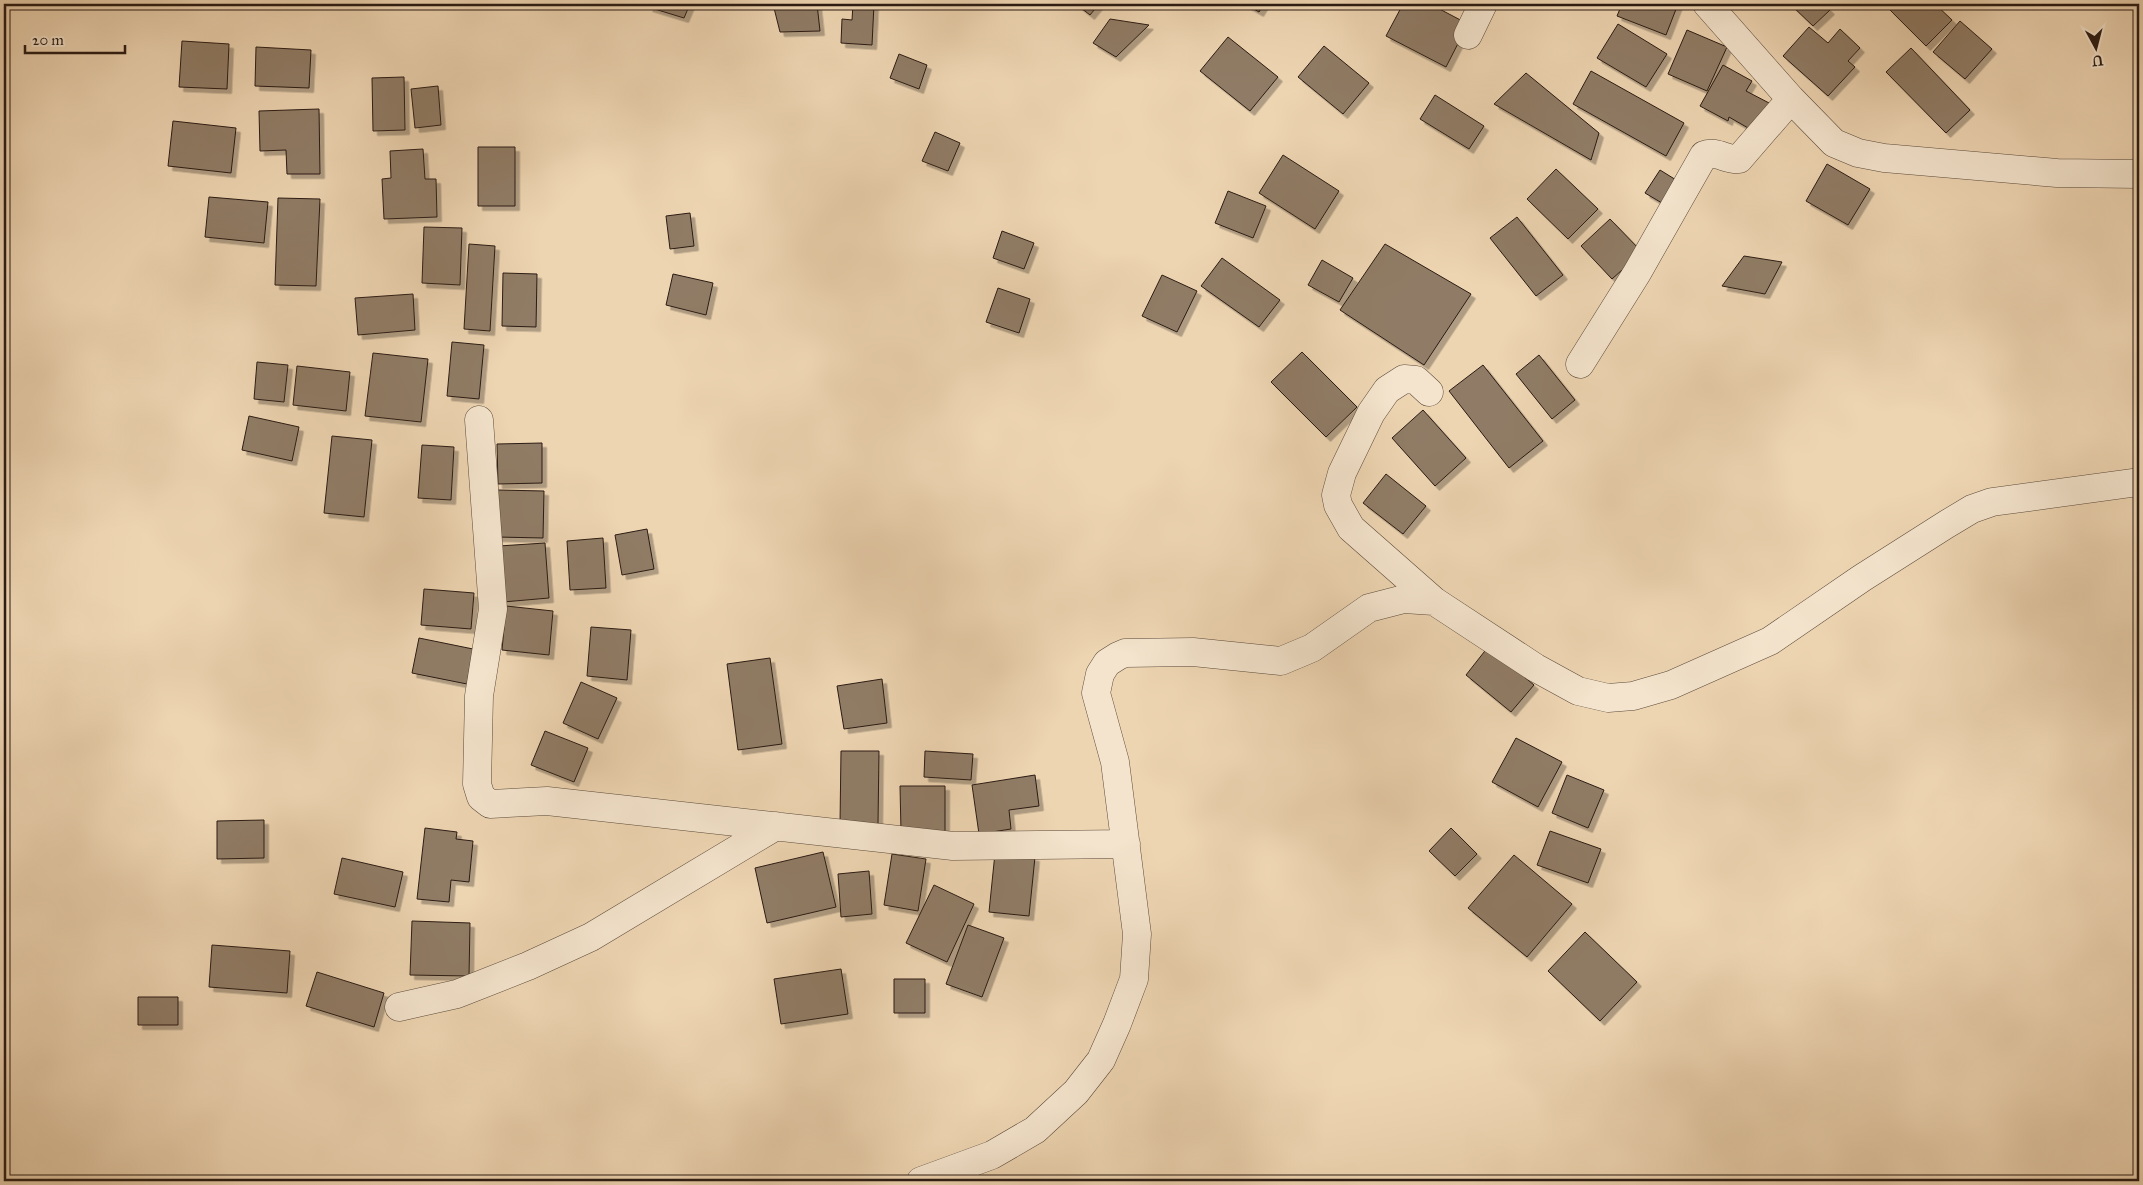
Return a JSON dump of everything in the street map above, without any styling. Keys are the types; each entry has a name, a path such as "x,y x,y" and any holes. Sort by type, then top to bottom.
{"street":[{"path":"1468,35 1483,4"},
{"path":"1707,4 1791,99 1834,143 1858,153 1884,158 2057,173 2139,174"},
{"path":"1580,364 1637,273 1704,155 1714,153 1732,160 1740,159 1791,99"},
{"path":"1429,392 1416,380 1404,379 1387,390 1371,413 1342,473 1336,495 1338,506 1352,528 1434,601 1536,668 1578,691 1608,698 1633,696 1671,685 1770,641 1862,578 1972,509 1992,502 2139,482"},
{"path":"479,420 493,609 479,696 477,784 481,797 490,804 547,801 953,846 1126,844"},
{"path":"921,1181 992,1155 1035,1130 1076,1092 1101,1060 1134,979 1136,934 1126,844 1115,762 1096,693 1100,674 1107,663 1125,654 1192,652 1281,661 1312,648 1369,608 1404,599 1434,601"},
{"path":"399,1006 457,994 528,966 590,937 776,826"}],"building":[{"path":"650,4 690,4 684,18 648,7"},
{"path":"773,4 817,4 820,31 780,32"},
{"path":"853,4 874,4 872,45 841,43 842,19 852,20"},
{"path":"1076,4 1099,4 1090,15"},
{"path":"1245,4 1264,4 1259,12"},
{"path":"1403,4 1430,4 1468,24 1446,67 1386,36"},
{"path":"1622,4 1678,4 1666,35 1617,16"},
{"path":"1790,4 1824,4 1830,10 1813,26"},
{"path":"1894,4 1935,4 1952,20 1926,46 1889,9"},
{"path":"1110,19 1149,25 1116,57 1093,43"},
{"path":"1960,21 1992,49 1965,79 1933,52"},
{"path":"1618,24 1667,54 1646,87 1597,58"},
{"path":"1809,27 1828,43 1840,29 1860,48 1848,61 1855,67 1828,96 1783,56"},
{"path":"1687,30 1727,47 1707,91 1668,74"},
{"path":"1228,37 1278,77 1250,111 1200,71"},
{"path":"182,41 229,44 227,89 179,87"},
{"path":"1324,46 1369,83 1343,114 1298,77"},
{"path":"256,47 311,50 309,88 255,86"},
{"path":"1911,48 1970,110 1946,133 1886,72"},
{"path":"899,54 927,65 919,89 890,78"},
{"path":"1723,65 1752,81 1746,91 1771,104 1755,132 1729,117 1728,121 1700,106"},
{"path":"1591,71 1684,123 1666,156 1573,104"},
{"path":"1526,73 1599,133 1591,160 1494,104"},
{"path":"404,77 405,130 373,131 372,78"},
{"path":"438,86 441,125 415,128 411,89"},
{"path":"1435,95 1484,126 1469,149 1420,119"},
{"path":"319,109 320,174 287,174 286,150 260,151 259,111"},
{"path":"173,121 236,128 231,173 168,166"},
{"path":"935,132 960,143 948,171 922,161"},
{"path":"478,147 515,147 515,206 478,206"},
{"path":"423,149 425,179 436,179 437,217 384,219 382,179 391,178 390,151"},
{"path":"1283,155 1339,191 1315,229 1259,193"},
{"path":"1827,164 1870,189 1848,225 1806,201"},
{"path":"1556,169 1598,209 1568,239 1527,199"},
{"path":"1660,170 1681,183 1667,206 1645,193"},
{"path":"1228,191 1266,206 1253,238 1215,223"},
{"path":"209,197 268,202 264,243 205,237"},
{"path":"278,198 320,199 316,286 275,285"},
{"path":"690,213 694,246 670,249 666,216"},
{"path":"1517,217 1563,275 1536,296 1490,238"},
{"path":"1610,219 1642,252 1612,279 1581,246"},
{"path":"424,227 462,228 460,285 422,283"},
{"path":"1002,231 1034,243 1024,269 993,258"},
{"path":"469,244 495,246 490,331 464,329"},
{"path":"1385,244 1471,294 1424,365 1340,310"},
{"path":"1744,256 1782,262 1765,294 1722,286"},
{"path":"1222,258 1280,300 1259,327 1201,286"},
{"path":"1322,260 1353,278 1339,302 1308,285"},
{"path":"503,273 537,274 536,327 502,326"},
{"path":"673,274 713,283 706,315 666,305"},
{"path":"1162,275 1197,291 1177,332 1142,316"},
{"path":"998,288 1030,299 1019,333 986,322"},
{"path":"413,294 415,330 358,335 355,298"},
{"path":"452,342 484,345 479,399 447,396"},
{"path":"1302,352 1357,407 1326,437 1271,382"},
{"path":"373,353 428,359 421,422 365,416"},
{"path":"1539,355 1575,400 1552,419 1516,374"},
{"path":"257,362 288,365 284,402 254,399"},
{"path":"1483,365 1543,441 1509,468 1449,391"},
{"path":"297,366 350,372 346,411 293,405"},
{"path":"1423,410 1466,458 1435,486 1392,438"},
{"path":"249,416 299,427 292,461 242,450"},
{"path":"332,436 372,440 364,517 324,513"},
{"path":"542,443 542,483 498,484 497,444"},
{"path":"422,445 454,447 451,500 418,498"},
{"path":"1386,474 1426,506 1403,534 1363,503"},
{"path":"497,490 544,491 543,538 496,537"},
{"path":"647,529 654,569 622,575 615,535"},
{"path":"603,538 606,588 570,590 567,541"},
{"path":"545,543 549,598 503,602 499,546"},
{"path":"424,589 474,593 471,629 421,625"},
{"path":"506,606 553,611 549,655 502,650"},
{"path":"591,627 631,630 627,680 587,676"},
{"path":"419,638 473,649 467,684 412,673"},
{"path":"1488,647 1534,685 1511,712 1466,675"},
{"path":"770,658 782,744 738,750 727,664"},
{"path":"882,679 887,723 844,729 837,686"},
{"path":"581,682 617,698 598,739 563,723"},
{"path":"545,731 588,748 574,782 531,765"},
{"path":"1516,738 1562,762 1538,807 1492,782"},
{"path":"841,751 879,751 878,824 840,824"},
{"path":"925,751 973,754 971,780 924,777"},
{"path":"1035,775 1039,806 1009,810 1011,829 979,834 972,785"},
{"path":"1567,775 1604,790 1588,828 1552,813"},
{"path":"900,786 945,786 945,832 901,832"},
{"path":"264,820 264,858 217,859 217,821"},
{"path":"425,828 457,832 456,839 473,841 469,882 451,880 449,902 417,899"},
{"path":"1451,828 1477,854 1455,876 1429,851"},
{"path":"1550,831 1601,849 1588,883 1537,865"},
{"path":"823,852 836,907 767,923 755,868"},
{"path":"995,853 1035,857 1029,916 989,912"},
{"path":"892,854 926,859 918,911 884,905"},
{"path":"1514,855 1572,904 1527,957 1468,908"},
{"path":"342,858 403,872 395,907 334,894"},
{"path":"869,871 872,914 841,917 838,874"},
{"path":"934,885 974,904 947,962 906,943"},
{"path":"412,921 470,923 469,976 410,975"},
{"path":"968,925 1004,938 982,997 946,984"},
{"path":"1585,932 1637,982 1600,1021 1548,971"},
{"path":"212,945 290,951 287,993 209,987"},
{"path":"841,969 848,1014 781,1024 774,979"},
{"path":"317,972 384,993 374,1027 306,1006"},
{"path":"894,979 925,979 925,1013 894,1013"},
{"path":"138,997 178,997 178,1025 138,1025"}]}
